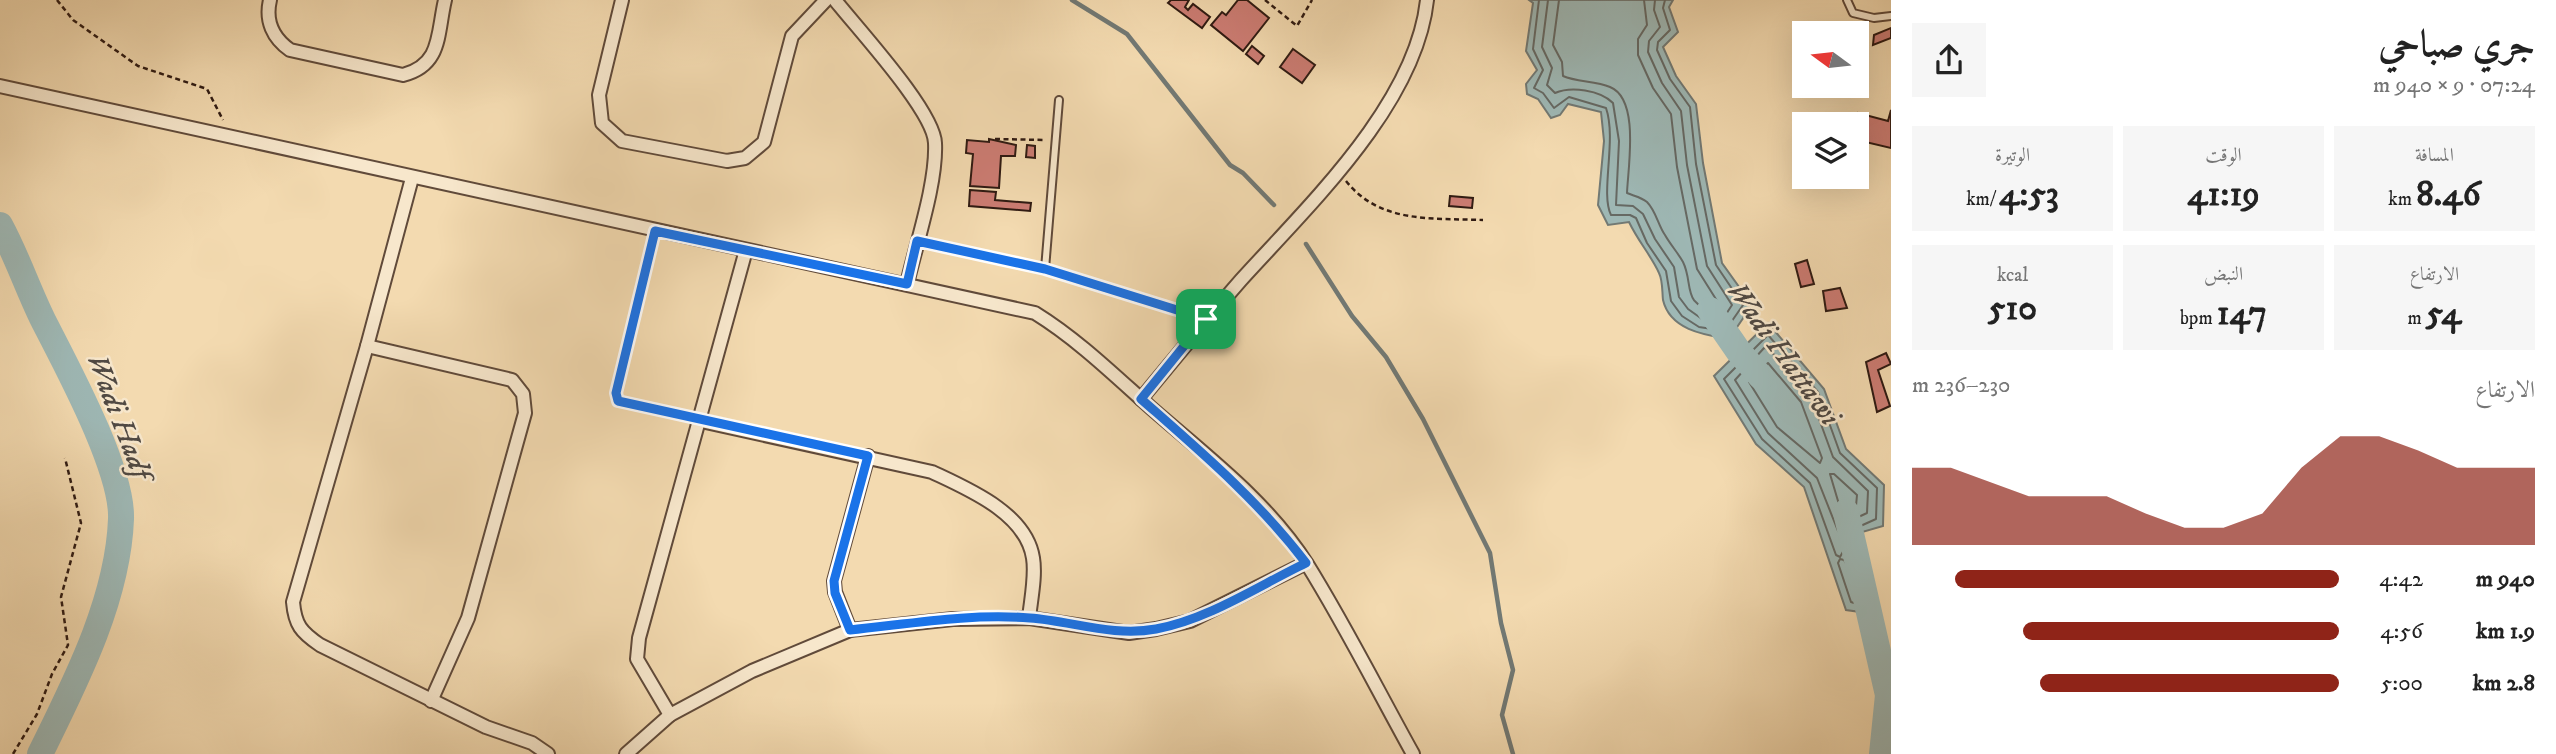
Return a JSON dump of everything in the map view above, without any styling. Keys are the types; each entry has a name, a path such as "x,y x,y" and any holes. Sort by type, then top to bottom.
{"street":[{"path":"270,0 269,23 272,32 280,43 290,50 403,75 421,70 430,61 445,0"},
{"path":"622,0 599,95 602,123 622,141 727,161 745,158 764,142 792,36 826,0"},
{"path":"835,0 929,121 936,141 933,170 907,284"},
{"path":"1141,399 1382,114 1409,69 1425,21 1427,0"},
{"path":"0,86 1035,313 1056,326 1237,482 1275,522 1306,563 1413,754"},
{"path":"412,178 368,346 298,583 293,602 294,619 300,632 320,646 486,727 532,743 548,754"},
{"path":"670,715 637,659 639,638 746,250"},
{"path":"368,346 512,380 523,394 525,413 468,618 431,701"},
{"path":"701,421 868,456 932,472 960,485 1010,519 1026,535 1033,558 1029,618"},
{"path":"850,630 835,593 834,581 868,456"},
{"path":"626,754 670,715 752,671 850,630 953,619 1029,618 1129,633 1190,621 1306,563"}],"lane":[{"path":"1847,0 1853,13 1860,16 1891,16"},
{"path":"917,241 1045,269 1059,100"}],"path":[{"path":"57,0 73,20 138,66 207,89 231,136"},
{"path":"1265,0 1297,26 1312,0"},
{"path":"995,139 1056,140"},
{"path":"1337,170 1358,197 1384,212 1483,220"},
{"path":"655,231 616,393 618,401 701,421"},
{"path":"1045,269 1206,319"},
{"path":"13,754 37,714 52,674 68,645 61,597 81,523 65,458"}],"water":[{"path":"1529,0 1673,0 1669,7 1678,32 1663,47 1676,76 1696,104 1703,163 1722,263 1752,305 1729,339 1690,329 1673,318 1663,300 1659,273 1629,222 1608,225 1598,205 1604,141 1601,112 1568,104 1560,115 1551,118 1538,99 1527,94 1526,84 1537,70 1526,51 1533,3"},
{"path":"1768,323 1824,389 1846,449 1884,485 1883,526 1862,532 1849,555 1863,579 1868,613 1846,610 1804,487 1756,444 1714,376"}],"building":[{"path":"1171,0 1189,0 1185,7 1188,10 1193,4 1210,17 1202,28 1168,3"},
{"path":"1238,0 1247,0 1269,18 1243,51 1211,25 1222,12 1226,15"},
{"path":"1891,28 1891,38 1873,45 1874,35"},
{"path":"1252,46 1264,56 1258,64 1246,54"},
{"path":"1293,49 1315,65 1302,83 1280,67"},
{"path":"1891,110 1891,148 1869,143 1869,116 1888,121"},
{"path":"989,139 1016,145 1015,156 1001,156 999,188 970,186 973,154 966,153 967,140 989,142"},
{"path":"1027,145 1035,146 1035,158 1026,157"},
{"path":"970,190 996,192 995,200 1031,203 1030,211 969,206"},
{"path":"1450,196 1473,198 1472,208 1449,206"},
{"path":"1807,260 1814,284 1801,287 1795,264"},
{"path":"1840,288 1847,308 1826,311 1823,291"},
{"path":"1886,353 1891,364 1878,370 1890,406 1877,412 1866,362"}],"waterway":[{"path":"1072,0 1127,34 1230,165 1243,173 1274,205"},
{"name":"Wadi Hadf","path":"0,225 104,447 119,498 121,519 112,580 103,610 80,670 40,754"},
{"path":"1306,244 1352,316 1386,357 1423,419 1490,553 1501,623 1513,670 1502,715 1513,754"},
{"name":"Wadi Hattawi","path":"1710,310 1739,352 1761,377"},
{"name":"Wadi Hattawi","path":"1846,512 1888,695 1882,754"}],"route":[{"path":"655,231 907,284 917,241 1045,269 1150,304 1206,319 1141,399 1237,482 1275,522 1306,563 1190,621 1129,633 1029,618 953,619 850,630 835,593 834,581 868,456 689,419 618,401 616,393 655,231"}]}
